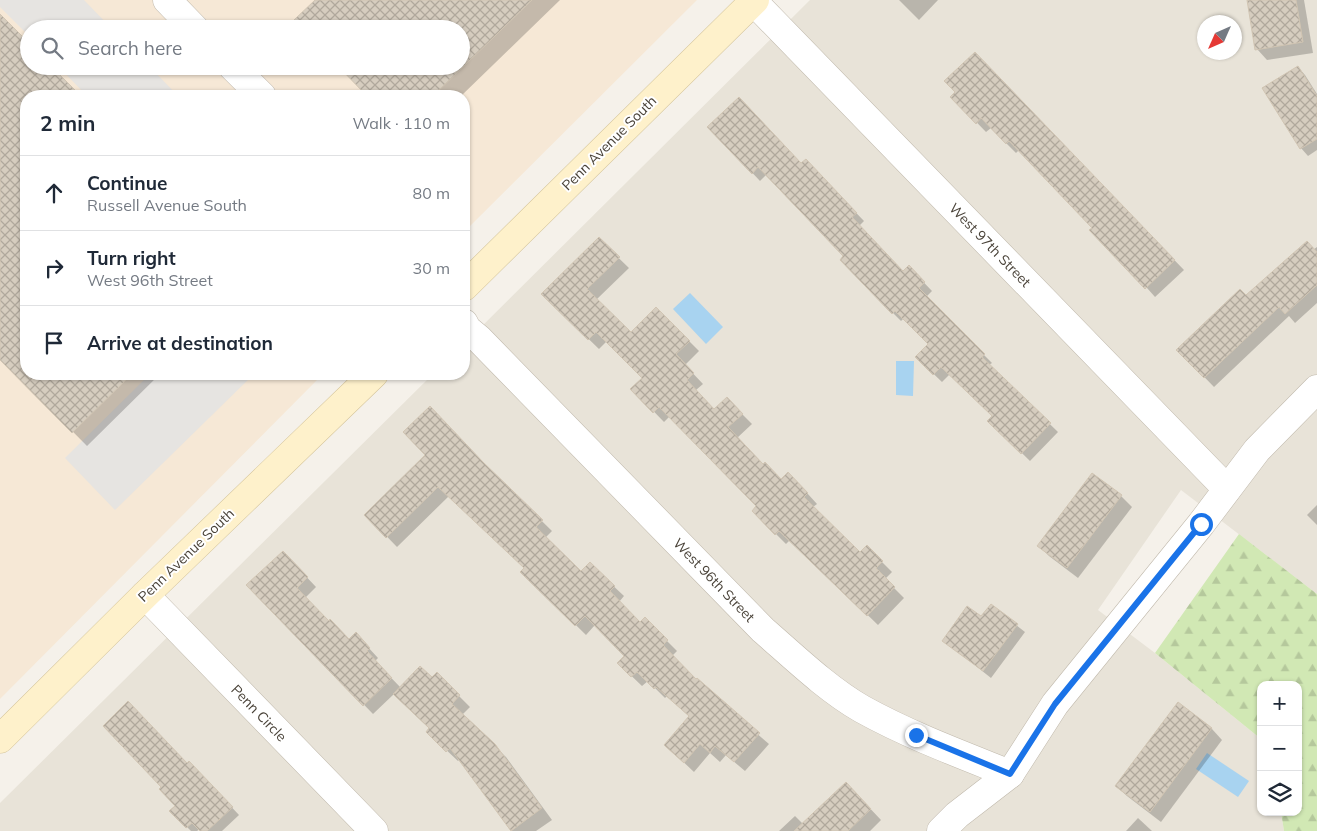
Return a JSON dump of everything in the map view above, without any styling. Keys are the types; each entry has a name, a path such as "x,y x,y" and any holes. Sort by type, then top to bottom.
{"main road":[{"name":"Penn Avenue South","path":"470,281 754,1"},
{"name":"Penn Avenue South","path":"0,740 145,595 368,380"}],"street":[{"path":"166,0 186,20"},
{"name":"West 97th Street","path":"754,1 1227,489"},
{"path":"241,75 256,90"},
{"name":"West 96th Street","path":"470,331 763,630 810,672 861,708 916,735 1010,774"},
{"path":"941,831 957,815 1010,774 1055,704 1201,524 1258,450 1317,389"},
{"name":"Penn Circle","path":"145,595 374,831"}],"shaded area":[{"path":"0,0 697,0 470,226 470,90 20,90 20,380 317,380 0,699"},
{"path":"0,0 84,0 103,20 20,20 20,27 0,7"},
{"path":"810,0 1317,0 1317,594 1181,490 1098,610 1155,653 1257,736 1257,816 1282,816 1284,831 0,831 0,803 427,380 470,380 470,338"},
{"path":"67,75 158,75 172,90 81,90"},
{"path":"144,380 248,380 115,510 65,458"}],"green space":[{"path":"1239,534 1317,594 1317,831 1284,831 1282,816 1302,816 1302,681 1257,681 1257,736 1155,653"}],"water":[{"path":"690,293 723,327 706,344 673,309"},
{"path":"896,361 914,361 913,396 896,395"},
{"path":"1207,753 1249,781 1238,797 1196,769"}],"building":[{"path":"315,0 532,0 470,60 470,20 294,20"},
{"path":"1247,0 1296,0 1303,42 1255,50"},
{"path":"0,14 20,34 20,75 60,75 75,90 20,90 20,380 126,380 72,433 0,360"},
{"path":"975,52 1175,260 1145,289 1089,230 1092,228 1009,141 1006,144 981,118 976,124 950,97 955,92 944,81"},
{"path":"1298,66 1317,96 1317,139 1300,149 1262,88"},
{"path":"347,75 455,75 439,90 361,90"},
{"path":"739,97 801,163 806,159 857,213 852,217 903,271 909,265 925,282 919,288 985,354 982,357 1051,423 1021,454 987,421 992,416 941,367 933,375 915,357 928,344 895,311 892,314 840,260 843,256 758,167 752,174 707,127"},
{"path":"599,237 620,257 587,289 631,332 656,307 690,341 676,354 694,373 687,380 714,409 727,397 743,414 728,427 763,464 765,462 781,479 788,472 808,493 804,497 860,552 867,545 883,561 876,568 895,587 867,616 779,531 775,535 752,511 756,506 659,407 653,413 630,389 642,378 596,332 588,340 541,294"},
{"path":"1307,241 1317,252 1317,285 1285,314 1279,307 1204,378 1176,350 1240,289 1246,295"},
{"path":"430,406 483,462 543,520 536,527 581,571 590,562 615,586 610,591 640,622 645,617 668,640 663,645 696,679 760,733 734,762 715,746 710,753 700,744 684,763 664,745 689,716 656,687 654,689 637,672 631,677 617,663 624,656 585,616 575,626 520,572 524,568 438,487 386,538 364,515 425,455 403,432"},
{"path":"1092,473 1122,495 1067,568 1037,546"},
{"path":"283,551 308,577 297,588 349,639 356,632 370,648 367,651 392,678 363,706 246,585"},
{"path":"991,604 1018,624 983,671 942,641 967,606 981,616"},
{"path":"420,666 432,677 437,672 460,695 452,704 495,744 542,808 511,831 450,748 446,752 426,732 429,728 393,694"},
{"path":"128,701 187,763 189,761 233,807 207,831 200,831 192,823 186,828 169,811 175,806 159,789 161,787 103,726"},
{"path":"1178,702 1212,728 1150,812 1115,786"},
{"path":"846,782 871,809 848,831 794,831"}],"route":[{"path":"916,735 1010,774 1055,704 1201,524"}]}
